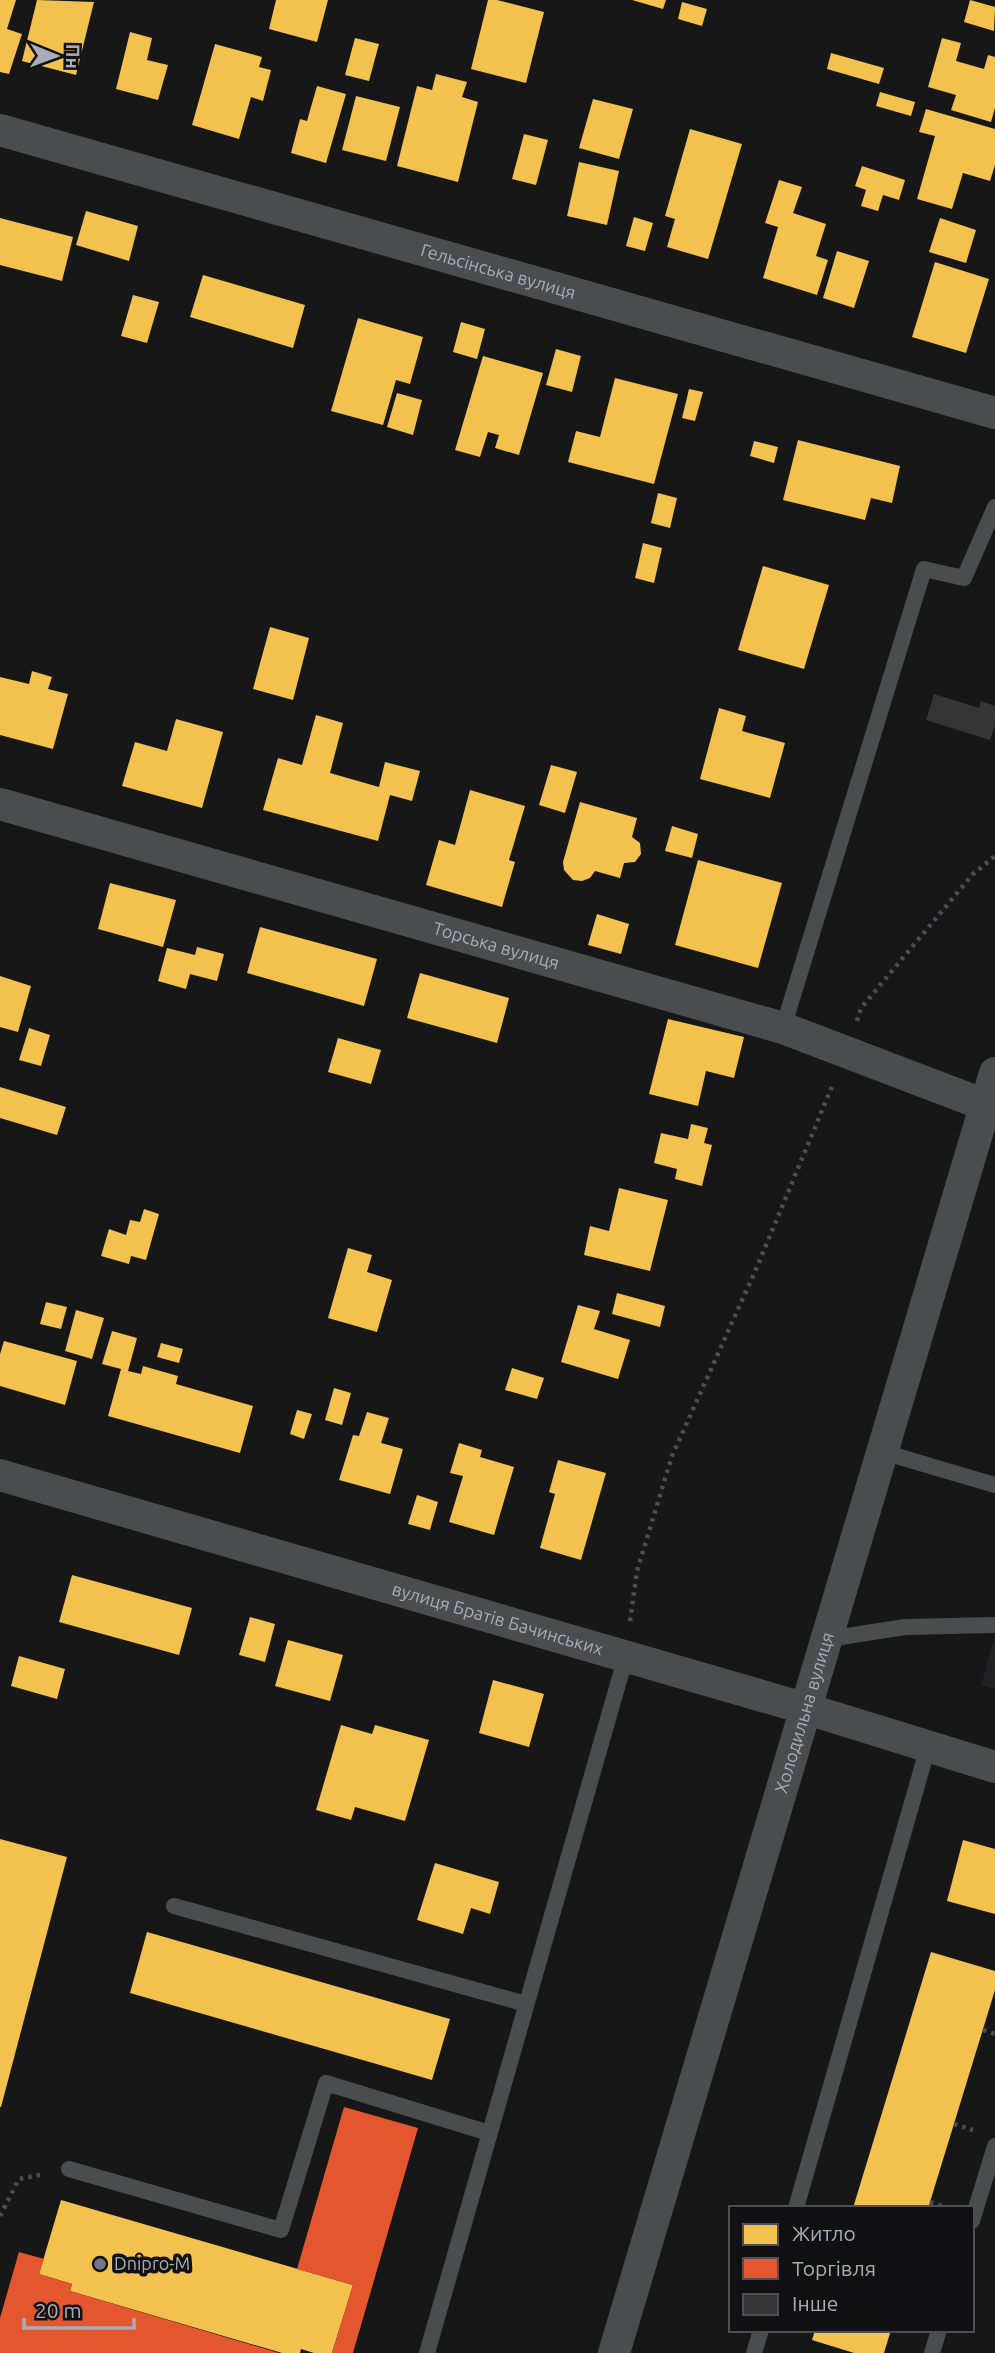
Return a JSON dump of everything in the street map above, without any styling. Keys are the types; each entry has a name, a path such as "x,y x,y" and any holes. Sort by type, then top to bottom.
{"street":[{"name":"Гельсінська вулиця","path":"0,131 995,413"},
{"name":"Торська вулиця","path":"0,804 783,1028 985,1105"},
{"name":"Холодильна вулиця","path":"617,2343 995,1073"},
{"name":"вулиця Братів Бачинських","path":"0,1475 807,1709 995,1767"}],"lane":[{"path":"783,1028 924,569 964,578 995,507"},
{"path":"883,1452 995,1485"},
{"path":"828,1639 905,1627 995,1625"},
{"path":"426,2353 626,1656"},
{"path":"797,2206 928,1747"},
{"path":"174,1906 526,2004"},
{"path":"69,2169 281,2230 326,2083 489,2133"},
{"path":"974,2214 995,2146"},
{"path":"754,2353 760,2332"},
{"path":"932,2353 938,2332"}],"path":[{"path":"626,1656 637,1570 673,1456 757,1267 846,1052 861,1008 973,874 995,856"},
{"path":"983,2030 995,2034"},
{"path":"0,2216 19,2179 69,2169"},
{"path":"930,2202 942,2206"}],"shaded area":[{"path":"995,1636 995,1689 981,1685"}],"building: Житло":[{"path":"0,0 16,0 7,29 22,34 9,74 0,72"},
{"path":"37,0 94,2 76,75 22,61"},
{"path":"276,0 328,0 317,42 269,29"},
{"path":"488,0 544,12 526,83 471,69"},
{"path":"632,0 666,0 663,9"},
{"path":"970,0 995,7 994,31 964,22"},
{"path":"682,2 707,9 702,26 678,19"},
{"path":"130,32 152,38 147,60 168,65 158,100 116,89"},
{"path":"355,38 379,44 369,81 345,75"},
{"path":"942,38 961,43 956,61 984,69 988,55 995,57 995,108 991,122 951,110 956,95 928,87"},
{"path":"215,44 262,57 259,67 271,70 263,101 251,97 239,139 192,125"},
{"path":"831,53 884,68 879,84 827,69"},
{"path":"436,74 467,82 462,97 478,102 458,182 397,166 417,86 432,90"},
{"path":"317,86 346,94 326,163 291,153 300,119 307,121"},
{"path":"880,92 915,102 911,116 876,106"},
{"path":"356,96 400,107 386,161 342,150"},
{"path":"593,99 633,109 619,159 579,148"},
{"path":"926,109 995,129 995,165 990,181 963,173 952,209 917,199 935,136 919,132"},
{"path":"690,129 742,144 708,259 667,247 675,219 665,216"},
{"path":"524,134 548,140 536,185 512,179"},
{"path":"579,162 619,171 607,225 567,216"},
{"path":"862,166 905,180 899,200 883,195 878,211 861,206 866,190 855,186"},
{"path":"779,180 802,187 793,213 826,224 816,256 828,260 817,295 763,278 778,227 765,223"},
{"path":"86,211 138,226 129,261 76,245"},
{"path":"634,217 653,223 645,251 626,246"},
{"path":"0,218 73,237 62,281 0,265"},
{"path":"940,218 976,230 966,263 929,252"},
{"path":"837,251 869,261 854,308 823,298"},
{"path":"935,262 989,279 966,353 912,337"},
{"path":"203,275 305,305 293,348 190,317"},
{"path":"133,295 159,302 147,343 121,336"},
{"path":"358,318 423,337 410,384 396,380 383,425 331,411"},
{"path":"461,322 485,329 477,359 453,352"},
{"path":"556,349 581,356 572,392 546,385"},
{"path":"483,356 543,373 519,455 495,448 499,435 488,432 480,457 455,450"},
{"path":"615,378 678,394 654,484 568,462 576,431 600,437"},
{"path":"689,389 703,392 695,421 682,418"},
{"path":"397,393 422,400 413,435 387,427"},
{"path":"798,440 900,466 892,503 871,498 865,520 783,500"},
{"path":"754,441 778,447 774,463 750,456"},
{"path":"658,493 677,498 670,528 651,523"},
{"path":"643,543 662,548 654,583 635,578"},
{"path":"763,566 829,585 804,669 738,650"},
{"path":"270,627 309,638 293,700 253,689"},
{"path":"32,671 52,677 48,689 68,694 53,749 0,735 0,677 29,684"},
{"path":"719,708 746,716 742,731 785,743 770,798 700,779"},
{"path":"316,715 343,723 330,773 379,787 385,762 420,771 412,801 390,795 378,841 263,810 278,758 302,765"},
{"path":"176,719 223,732 202,808 122,786 135,742 167,751"},
{"path":"551,765 577,772 565,813 539,805"},
{"path":"470,790 525,806 509,860 515,862 502,907 426,885 439,840 455,845"},
{"path":"580,802 637,818 632,837 640,843 641,854 635,862 624,863 620,878 595,871 590,878 573,880 564,870 563,862"},
{"path":"672,826 698,834 692,858 665,851"},
{"path":"698,860 782,883 758,968 675,945"},
{"path":"110,883 176,900 163,947 98,929"},
{"path":"597,914 629,924 621,954 588,945"},
{"path":"260,927 377,959 364,1006 247,973"},
{"path":"197,947 224,954 217,981 190,974 186,989 158,981 167,948 195,955"},
{"path":"420,973 509,998 497,1043 407,1018"},
{"path":"0,976 31,986 18,1032 0,1027"},
{"path":"668,1019 744,1037 734,1078 706,1071 698,1106 649,1094"},
{"path":"29,1028 50,1035 41,1066 19,1060"},
{"path":"338,1038 381,1050 371,1084 328,1072"},
{"path":"0,1087 66,1107 57,1135 0,1118"},
{"path":"691,1124 708,1128 704,1143 712,1145 702,1186 675,1179 677,1169 654,1163 661,1133 688,1139"},
{"path":"619,1188 668,1200 650,1271 584,1255 590,1226 609,1231"},
{"path":"144,1209 159,1214 146,1260 131,1256 129,1264 101,1256 109,1229 126,1235 130,1220 140,1222"},
{"path":"348,1248 372,1255 367,1272 392,1280 377,1332 328,1318"},
{"path":"617,1293 665,1306 660,1327 612,1314"},
{"path":"46,1302 67,1307 61,1329 40,1324"},
{"path":"578,1305 600,1311 594,1329 630,1340 618,1379 561,1362"},
{"path":"76,1310 104,1318 92,1359 65,1351"},
{"path":"112,1331 137,1338 128,1371 141,1374 143,1366 178,1376 176,1384 253,1406 240,1453 108,1416 121,1369 102,1364"},
{"path":"4,1341 77,1361 65,1405 0,1386 0,1354"},
{"path":"161,1343 183,1349 179,1363 157,1357"},
{"path":"512,1368 544,1378 537,1399 505,1390"},
{"path":"334,1388 351,1393 342,1425 325,1420"},
{"path":"297,1410 312,1414 304,1439 290,1434"},
{"path":"367,1412 389,1418 381,1443 403,1449 390,1494 339,1480 353,1435 359,1436"},
{"path":"459,1443 482,1450 480,1457 514,1467 494,1535 449,1522 463,1476 450,1473"},
{"path":"558,1460 606,1473 581,1560 540,1548 555,1494 549,1492"},
{"path":"417,1495 438,1502 430,1530 408,1524"},
{"path":"72,1575 192,1608 179,1655 59,1622"},
{"path":"250,1617 275,1624 265,1662 239,1655"},
{"path":"288,1640 343,1655 330,1701 275,1686"},
{"path":"19,1656 65,1669 57,1699 11,1686"},
{"path":"493,1680 544,1694 529,1747 479,1733"},
{"path":"341,1725 372,1734 375,1725 429,1740 405,1821 355,1807 351,1820 316,1810"},
{"path":"0,1839 67,1857 1,2107 0,2107"},
{"path":"963,1840 995,1849 995,1914 947,1901"},
{"path":"435,1863 499,1882 490,1914 471,1908 463,1934 417,1920"},
{"path":"147,1932 450,2019 432,2080 130,1993"},
{"path":"931,1952 995,1971 995,1990 929,2206 854,2206"},
{"path":"61,2200 353,2285 332,2353 314,2353 301,2349 300,2353 282,2353 70,2291 72,2284 39,2274"},
{"path":"814,2332 890,2332 884,2353 854,2353 812,2340"}],"building: Торгівля":[{"path":"344,2107 418,2128 353,2353 332,2353 353,2285 297,2269"},
{"path":"19,2252 44,2259 39,2274 72,2284 70,2291 279,2353 0,2353 0,2318"}],"building: Інше":[{"path":"934,694 979,708 981,701 995,706 995,725 990,740 926,720"}],"place":[{"name":"Dnipro-M","path":"100,2264"}]}
